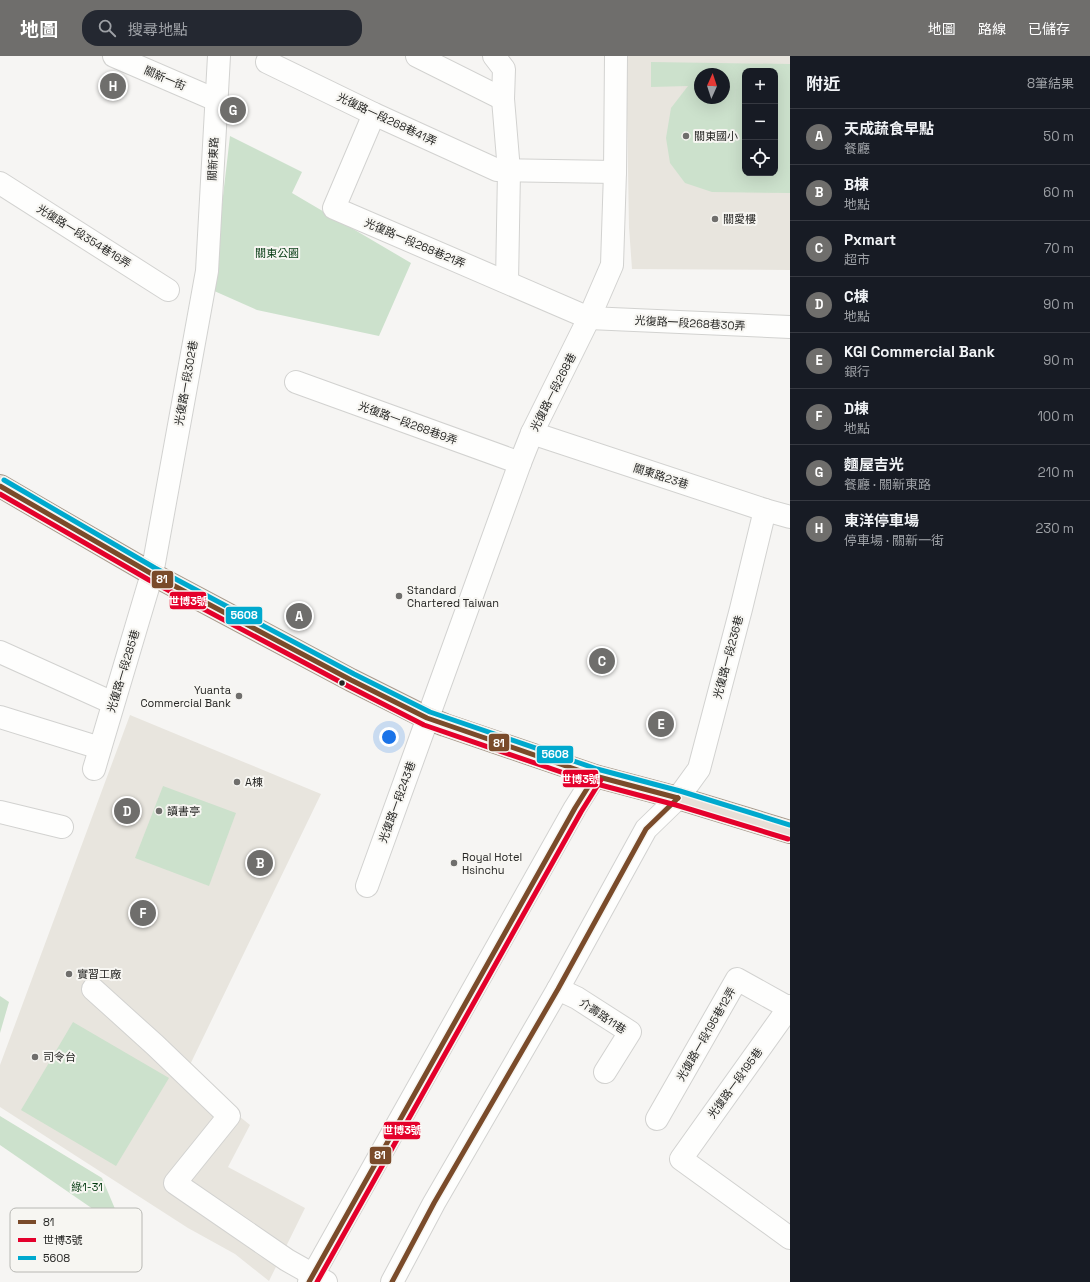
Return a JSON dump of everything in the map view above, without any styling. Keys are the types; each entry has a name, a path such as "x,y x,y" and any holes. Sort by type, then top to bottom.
{"main road":[{"path":"0,486 152,574 351,680 427,718 595,776 678,798 790,832"}],"street":[{"name":"關新一街","path":"114,56 216,100"},
{"name":"關新東路","path":"211,191 219,56"},
{"path":"417,56 503,99"},
{"path":"494,56 504,69 503,99 509,171 506,282"},
{"name":"光復路一段268巷","path":"427,718 532,433 589,318 612,265 615,172 616,56"},
{"name":"光復路一段268巷41弄","path":"267,62 374,114 497,170 615,172"},
{"name":"光復路一段268巷21弄","path":"374,114 334,208 589,318"},
{"name":"光復路一段354巷16弄","path":"0,183 168,290"},
{"name":"光復路一段302巷","path":"152,574 207,271 211,191"},
{"name":"光復路一段268巷30弄","path":"589,318 790,327"},
{"name":"光復路一段268巷9弄","path":"296,382 520,463"},
{"name":"關東路23巷","path":"532,433 790,517"},
{"name":"光復路一段236巷","path":"392,1282 434,1203 558,989 646,829 678,798 699,769 765,510"},
{"name":"光復路一段285巷","path":"94,769 152,574"},
{"path":"0,652 113,703"},
{"path":"0,717 100,748"},
{"name":"光復路一段243巷","path":"367,886 427,718"},
{"path":"93,989 230,1116 175,1183 316,1280 338,1230 575,808 595,776"},
{"path":"0,812 62,827"},
{"name":"光復路一段195巷12弄","path":"657,1119 737,980 790,1007"},
{"name":"介壽路11巷","path":"558,989 577,998 630,1032 605,1072"},
{"name":"光復路一段195巷","path":"790,1007 681,1159 790,1238"}],"shaded area":[{"name":"關東國小","path":"626,56 790,56 790,270 632,269 629,227"},
{"path":"130,715 321,794 186,1073 250,1125 228,1167 305,1208 269,1281 235,1254 188,1228 0,1107 0,1065"}],"green space":[{"path":"651,62 790,64 790,193 712,192 685,183 670,163 666,138 671,108 688,86 651,87"},
{"name":"關東公園","path":"230,136 302,172 292,193 411,263 379,336 257,310 212,290"},
{"path":"163,786 236,813 209,886 135,858"},
{"path":"0,996 9,1002 0,1033"},
{"path":"73,1022 169,1078 116,1166 21,1110"},
{"name":"綠1-31","path":"0,1116 102,1178 115,1208 92,1208 0,1145"}],"transit line":[{"name":"5608","path":"4,480 155,568 354,674 430,712 597,769 680,791 790,825"},
{"name":"81","path":"0,486 152,574 351,680 427,718 595,776 678,798"},
{"name":"世博3號","path":"0,494 149,580 424,725 593,783 676,805 788,839"},
{"name":"81","path":"309,1282 575,808 595,776"},
{"name":"世博3號","path":"317,1282 581,812 601,780"},
{"name":"81","path":"392,1282 434,1203 558,989 646,829 678,798"}],"place":[{"name":"東洋停車場","path":"113,86"},
{"name":"麵屋吉光","path":"233,110"},
{"name":"關東國小","path":"686,136"},
{"name":"關愛樓","path":"715,219"},
{"name":"Standard Chartered Taiwan","path":"399,596"},
{"name":"天成蔬食早點","path":"299,616"},
{"name":"Pxmart","path":"602,661"},
{"name":"Yuanta Commercial Bank","path":"239,696"},
{"name":"KGI Commercial Bank","path":"661,724"},
{"name":"A棟","path":"237,782"},
{"name":"C棟","path":"127,811"},
{"name":"讀書亭","path":"159,811"},
{"name":"B棟","path":"260,863"},
{"name":"Royal Hotel Hsinchu","path":"454,863"},
{"name":"D棟","path":"143,913"},
{"name":"實習工廠","path":"69,974"},
{"name":"司令台","path":"35,1057"}]}
